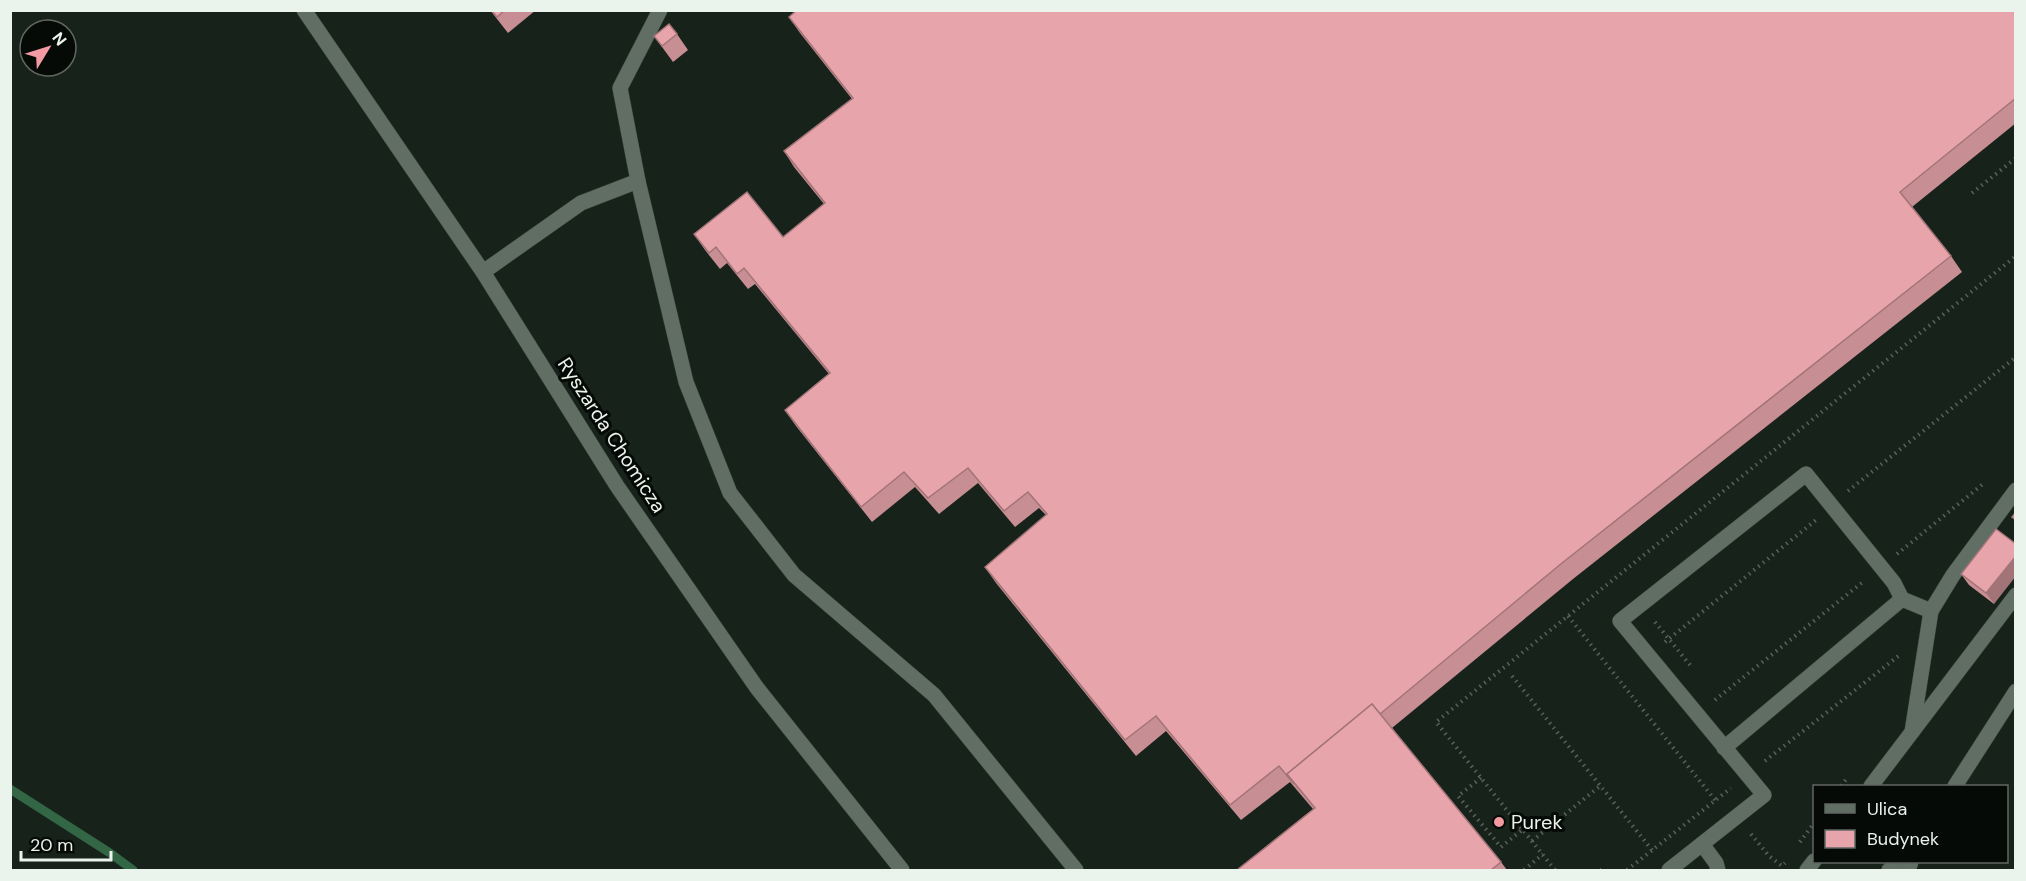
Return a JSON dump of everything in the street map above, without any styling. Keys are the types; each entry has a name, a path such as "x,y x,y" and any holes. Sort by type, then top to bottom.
{"street":[{"name":"Ryszarda Chomicza","path":"304,10 483,272 617,486 757,688 902,870"},
{"path":"660,10 620,88 638,181 686,381 730,493 794,575 934,695 1076,870"},
{"path":"483,272 581,203 638,181"},
{"path":"1669,870 1764,795 1620,621 1806,474 1882,567 1902,599 1931,611"},
{"path":"1912,732 1931,611 1941,591 2016,490"},
{"path":"1872,785 2016,596"},
{"path":"1724,748 1902,599"},
{"path":"1956,785 2016,691"},
{"path":"1702,844 1716,863 1718,870"}],"path":[{"path":"1972,193 2016,158"},
{"path":"1555,870 1436,722 2016,256"},
{"path":"1697,714 1983,484"},
{"path":"1568,616 1715,800"},
{"path":"1627,870 1904,652 1903,661"},
{"path":"1512,676 1652,850"},
{"path":"1842,785 1855,769"},
{"path":"1481,778 1458,796 1500,848 1522,830"},
{"path":"1532,841 1600,786"},
{"path":"1721,796 1769,856 1782,866 1788,858"},
{"path":"1795,849 1813,826"},
{"path":"1524,870 1543,855"}],"building":[{"path":"491,10 505,10 497,17"},
{"path":"797,10 2016,10 2016,98 1900,192 1951,256 1562,563 1380,714 1372,704 1287,774 1294,784 1279,766 1230,805 1156,716 1125,740 985,567 1047,514 1028,492 1004,511 968,468 928,498 904,472 861,507 785,410 830,373 744,268 737,274 716,247 709,253 694,234 747,192 783,237 825,203 784,151 853,98 789,17"},
{"path":"669,24 677,34 662,46 654,36"},
{"path":"1996,529 2016,544 2016,556 1986,593 1961,574"},
{"path":"1372,704 1501,862 1491,870 1237,870 1315,808 1287,774"}],"waterway":[{"path":"10,789 133,870"}],"place":[{"name":"Purek","path":"1499,822"}]}
